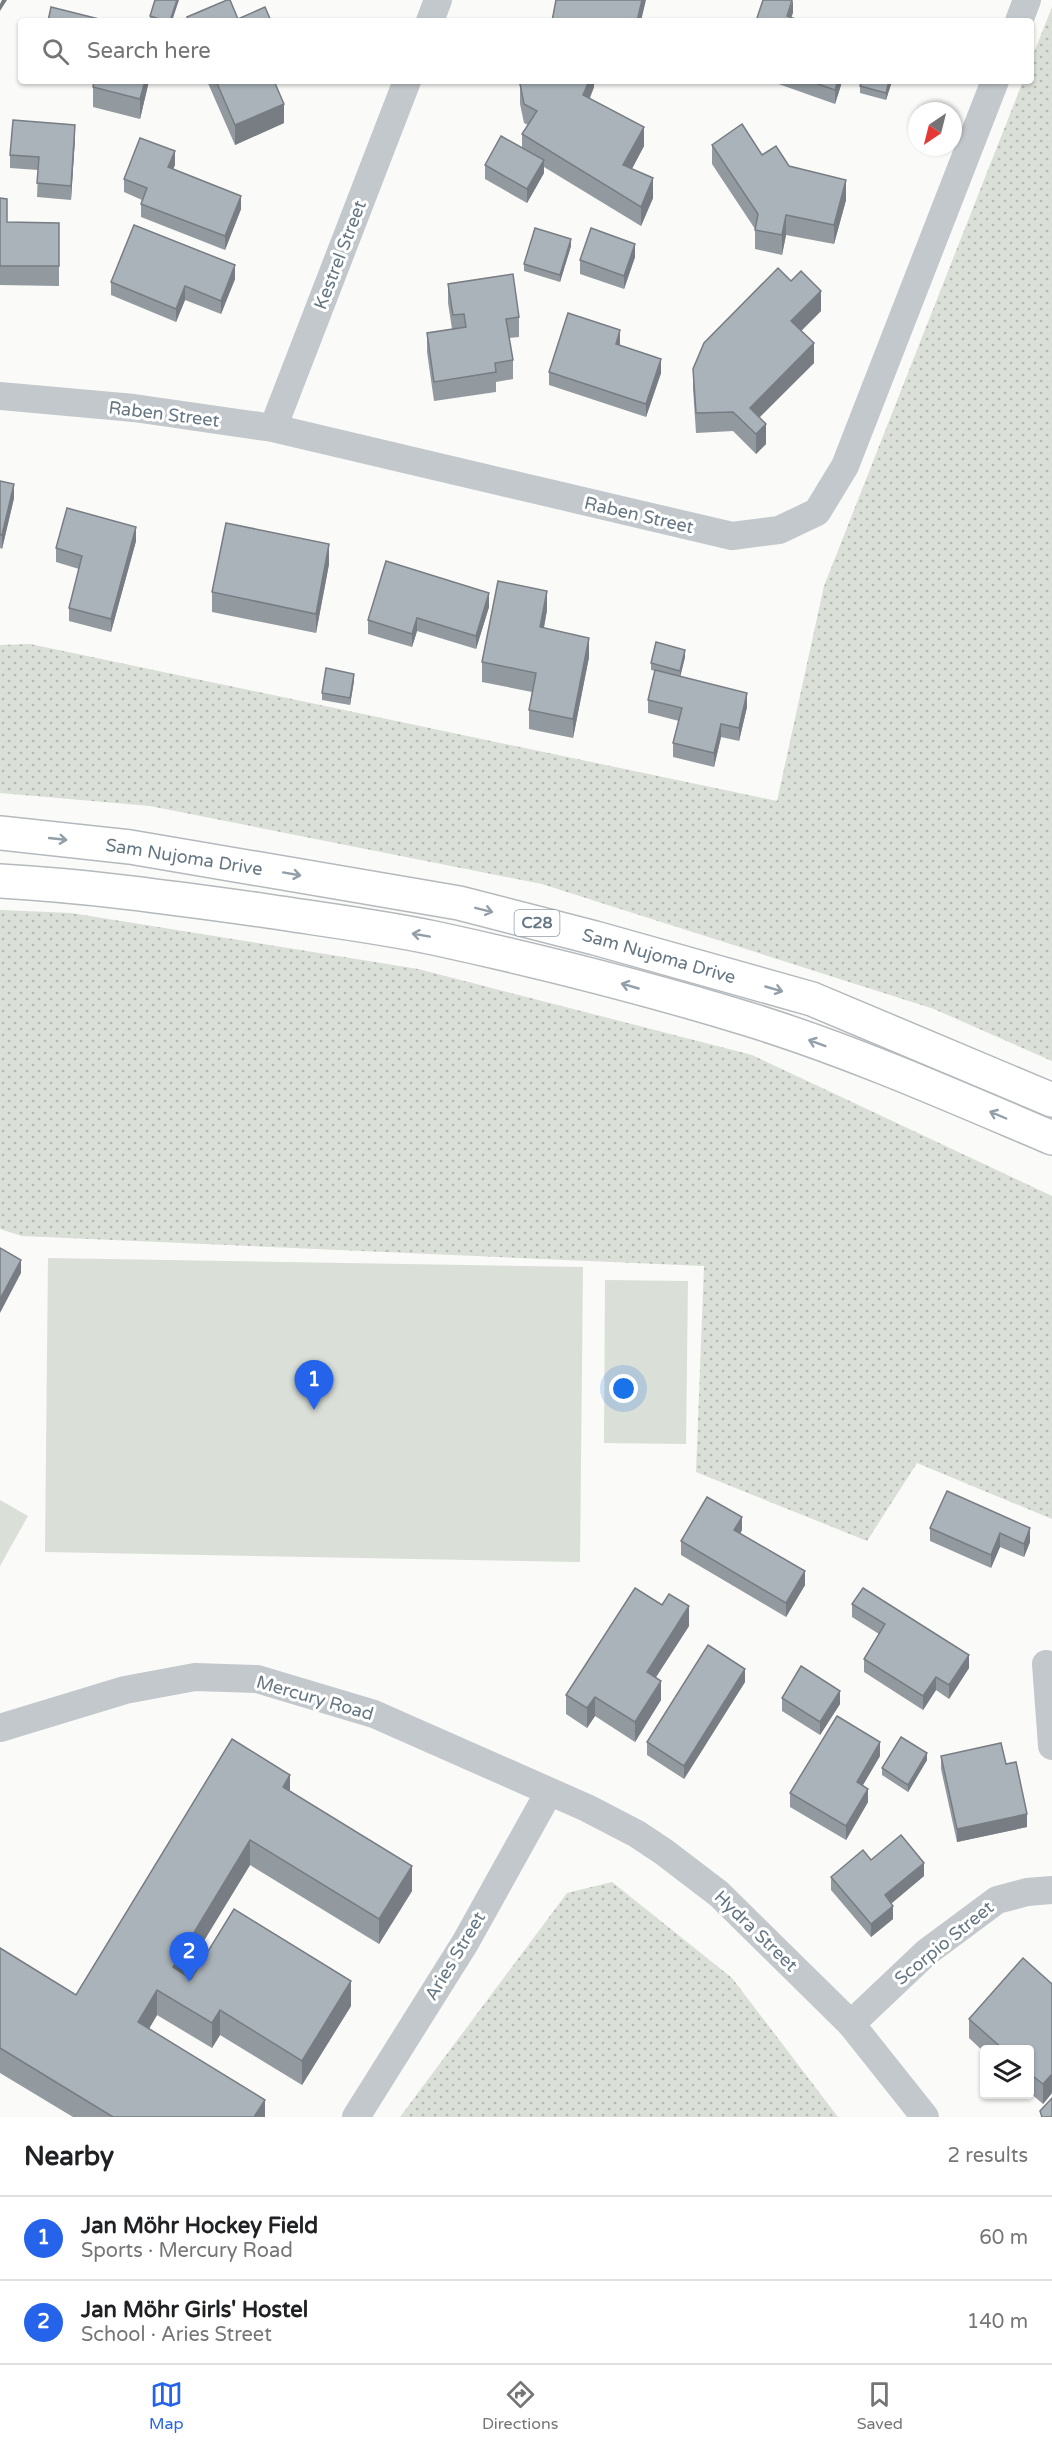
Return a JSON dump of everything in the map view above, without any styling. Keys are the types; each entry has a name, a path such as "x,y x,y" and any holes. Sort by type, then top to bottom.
{"highway":[{"name":"Sam Nujoma Drive","path":"0,833 130,847 459,903 595,938 812,999 1052,1100"},
{"name":"Sam Nujoma Drive","path":"0,881 152,894 360,925 432,937 585,973 752,1020 879,1065 1052,1138"}],"street":[{"path":"431,18 438,0"},
{"path":"1020,18 1027,0"},
{"name":"Kestrel Street","path":"273,428 406,84"},
{"name":"Raben Street","path":"0,396 134,408 273,428 732,536 779,530 817,512 845,466 994,84"},
{"path":"1046,1664 1052,1746"},
{"name":"Mercury Road","path":"0,1728 125,1690 195,1677 257,1679 374,1714 549,1792"},
{"name":"Hydra Street","path":"549,1792 587,1808 637,1834 719,1894 851,2024 925,2117"},
{"name":"Aries Street","path":"356,2117 465,1942 549,1792"},
{"name":"Scorpio Street","path":"851,2024 927,1952 997,1900 1027,1892 1052,1890"}],"shaded area":[{"path":"1052,7 1052,1061 934,1009 542,884 150,806 0,793 0,645 30,644 777,801 824,586 1022,84 1034,84 1034,52"},
{"path":"0,910 71,913 418,969 752,1055 1052,1196 1052,1519 917,1463 867,1541 696,1472 704,1266 22,1236 0,1229"},
{"path":"48,1258 583,1267 580,1562 45,1552"},
{"path":"605,1280 688,1281 686,1444 604,1443"},
{"path":"0,1500 28,1516 0,1566"},
{"path":"612,1882 732,1978 838,2117 400,2117 567,1893"}],"building":[{"path":"155,0 177,0 171,18 150,16"},
{"path":"230,0 238,18 188,18"},
{"path":"556,0 642,0 638,18 553,18"},
{"path":"763,0 792,0 787,16 793,18 757,18"},
{"path":"51,7 95,18 49,18"},
{"path":"265,7 270,18 240,18"},
{"path":"94,84 144,84 140,99 93,87"},
{"path":"217,84 275,84 284,104 235,125"},
{"path":"520,84 588,84 583,95 644,127 623,165 653,178 641,207 522,134 537,111 524,104"},
{"path":"818,84 837,84 835,90"},
{"path":"861,84 888,84 886,93 860,86"},
{"path":"13,120 75,125 71,186 37,183 39,157 10,155"},
{"path":"742,124 762,155 776,146 789,166 846,180 834,225 786,215 782,235 755,230 758,214 712,145"},
{"path":"501,136 544,160 527,189 485,165"},
{"path":"140,138 175,151 168,167 241,196 225,236 141,204 147,188 124,179"},
{"path":"0,198 7,199 7,222 59,223 59,266 0,266"},
{"path":"134,225 235,265 221,301 185,286 176,309 111,282"},
{"path":"535,228 571,239 560,275 524,264"},
{"path":"591,228 635,244 624,276 580,260"},
{"path":"778,268 791,281 801,271 821,291 791,321 814,343 750,408 766,424 756,434 733,412 696,413 693,369 704,343"},
{"path":"513,274 519,317 506,319 513,360 495,363 496,372 434,382 427,333 466,327 464,314 453,315 448,284"},
{"path":"568,313 620,330 616,344 661,359 646,404 549,372"},
{"path":"0,481 14,484 2,535 0,535"},
{"path":"67,508 136,527 111,619 69,608 82,556 56,548"},
{"path":"226,523 329,544 316,614 212,592"},
{"path":"386,561 489,593 476,636 417,618 412,634 368,620"},
{"path":"498,581 547,591 540,627 589,638 573,719 529,710 536,673 482,662"},
{"path":"656,642 685,650 680,671 651,663"},
{"path":"326,668 354,674 350,698 322,693"},
{"path":"655,670 747,693 739,728 721,724 714,753 673,743 682,708 648,700"},
{"path":"0,1248 21,1260 0,1299"},
{"path":"947,1491 1030,1528 1024,1544 1000,1533 991,1555 930,1528"},
{"path":"707,1497 742,1517 734,1530 805,1571 786,1603 681,1541"},
{"path":"635,1588 662,1605 669,1594 689,1606 647,1672 661,1681 635,1722 595,1697 587,1708 566,1695"},
{"path":"863,1588 969,1655 949,1685 936,1677 923,1696 864,1659 885,1624 852,1604"},
{"path":"708,1645 745,1669 684,1766 647,1742"},
{"path":"801,1666 840,1691 820,1722 782,1698"},
{"path":"837,1716 880,1742 857,1782 868,1789 846,1826 790,1793"},
{"path":"901,1737 927,1753 908,1785 882,1768"},
{"path":"232,1739 290,1775 283,1787 412,1866 379,1919 250,1840 173,1967 191,1979 234,1909 351,1981 302,2061 220,2010 212,2023 157,1990 138,2022 265,2100 254,2117 113,2117 0,2048 0,1948 76,1995"},
{"path":"1001,1743 1006,1764 1016,1762 1027,1814 957,1829 941,1756"},
{"path":"901,1835 924,1863 885,1895 893,1906 871,1924 831,1877 863,1850 871,1860"},
{"path":"1023,1958 1052,1984 1052,2074 1043,2084 1034,2077 1034,2045 998,2045 969,2019"},
{"path":"1052,2098 1052,2117 1042,2117 1040,2111"}],"place":[{"name":"Jan Möhr Hockey Field","path":"314,1410"},
{"name":"Jan Möhr Girls' Hostel","path":"189,1982"}]}
